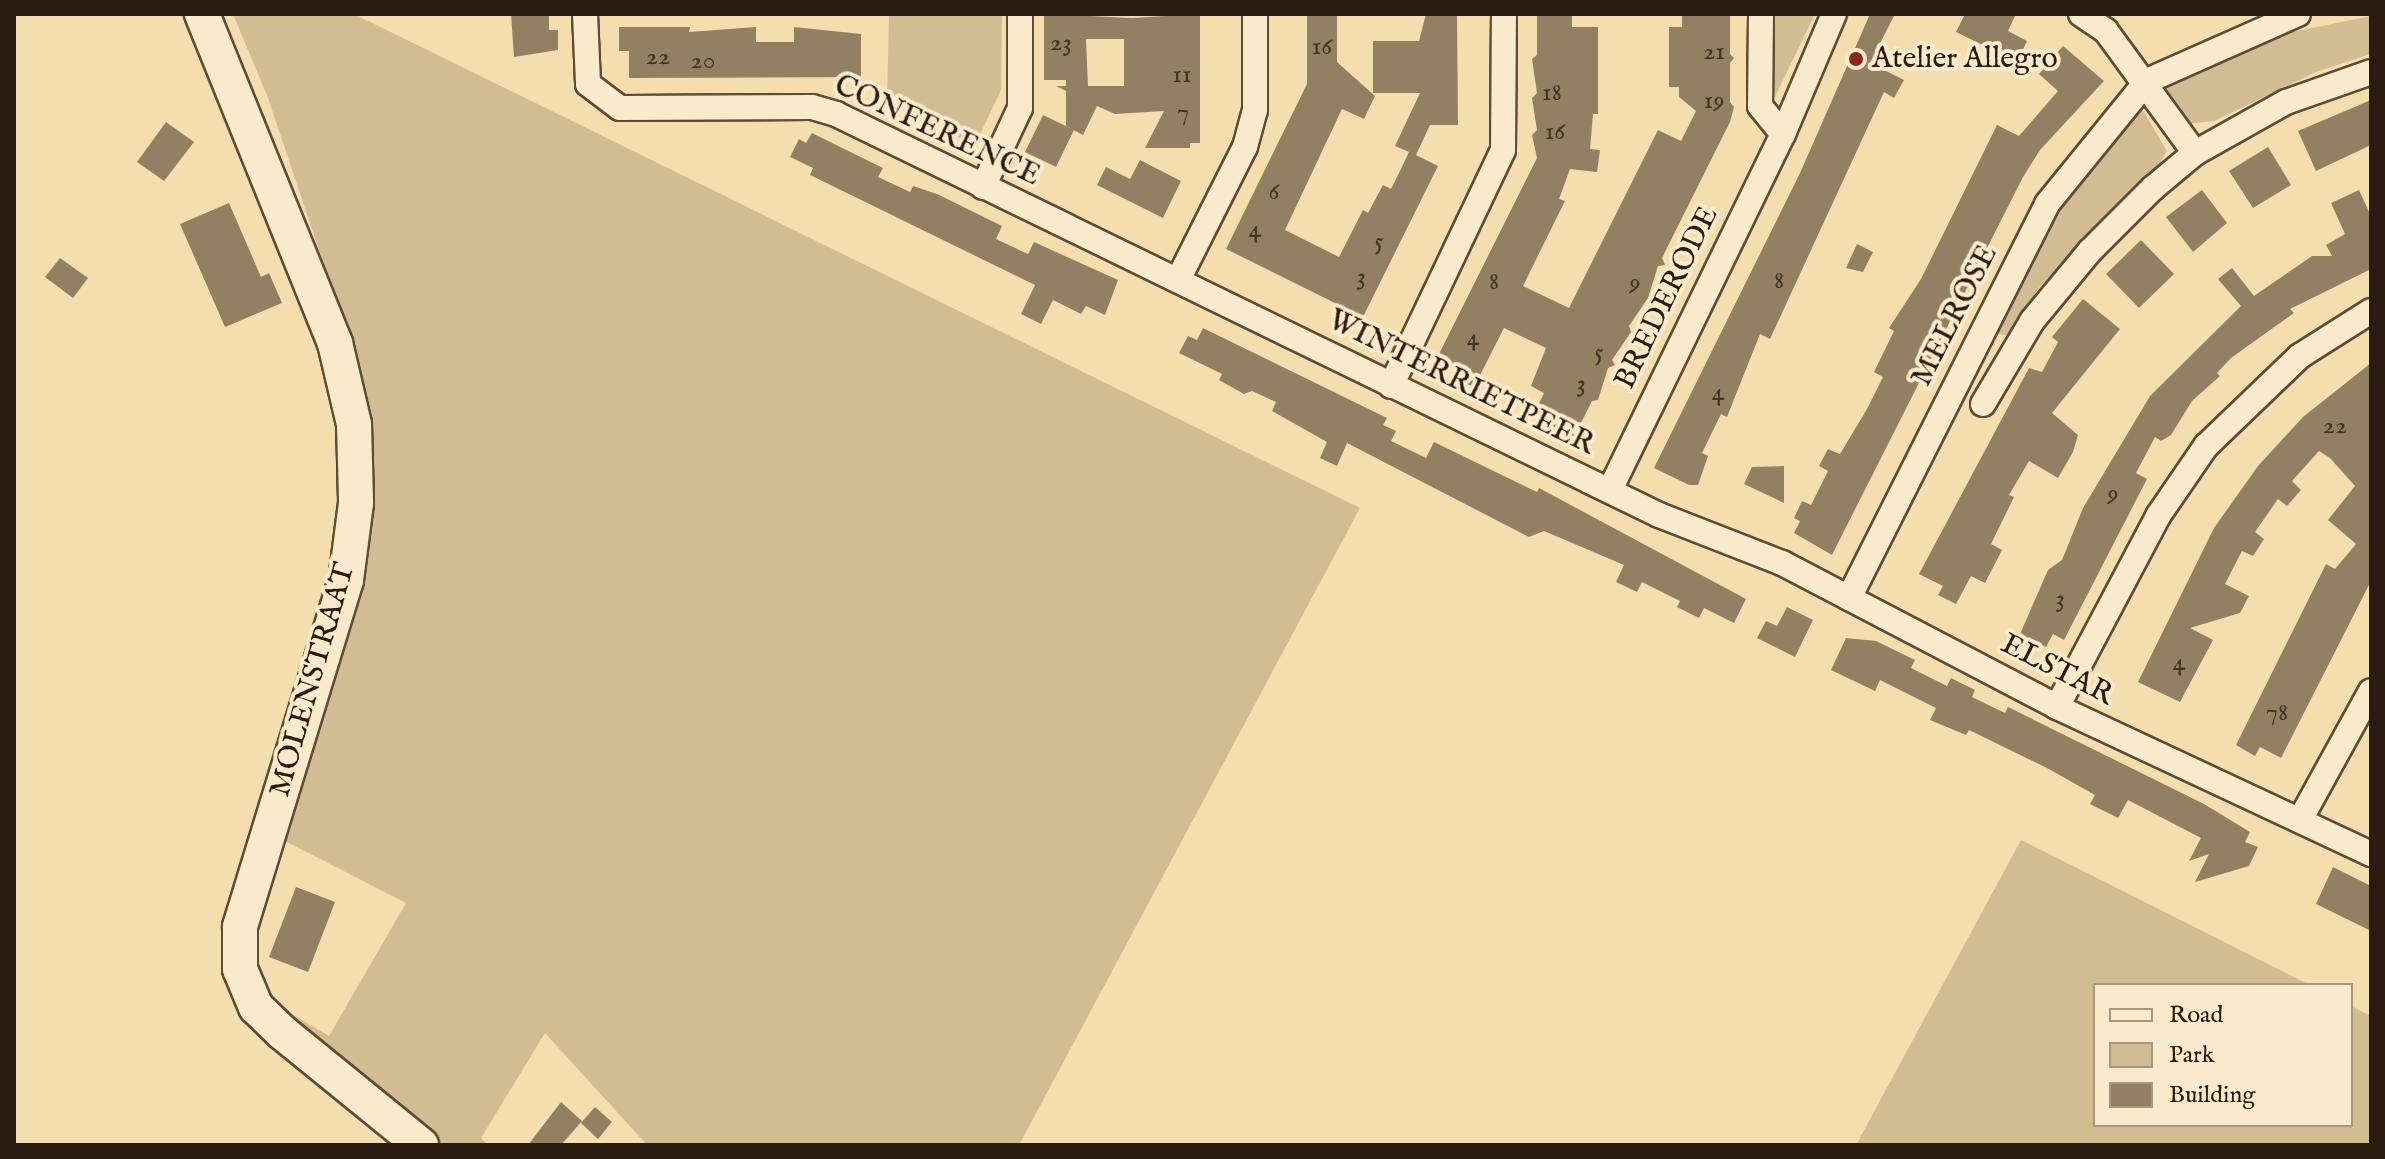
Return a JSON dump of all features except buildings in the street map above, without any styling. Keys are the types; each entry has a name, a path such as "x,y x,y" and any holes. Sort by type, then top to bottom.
{"street":[{"name":"MOLENSTRAAT","path":"202,14 335,343 354,424 356,503 346,580 240,927 240,969 256,1007 283,1033 421,1145"},
{"name":"CONFERENCE","path":"585,14 588,84 620,108 812,107 1178,280"},
{"path":"983,187 1020,108 1020,14"},
{"path":"1178,280 1245,147 1255,110 1255,14"},
{"path":"1391,386 1503,150 1504,14"},
{"path":"1761,14 1760,106 1783,134"},
{"name":"BREDERODE","path":"1610,490 1783,134 1834,14"},
{"path":"2081,14 2106,31 2147,81 2195,153"},
{"name":"MELROSE","path":"1849,598 2047,204 2147,81 2298,14"},
{"path":"1983,404 2013,347 2090,251 2195,153 2286,102 2371,72"},
{"name":"WINTERRIETPEER","path":"1178,280 1716,541"},
{"path":"2057,707 2158,516 2206,446 2300,356 2371,311"},
{"name":"ELSTAR","path":"1716,541 1782,563 2057,707 2371,854"},
{"path":"2300,820 2371,691"}],"green space":[{"path":"233,14 354,14 1360,508 1019,1145 647,1145 545,1033 481,1138 488,1145 442,1145 305,1032 290,1013 329,1036 406,903 283,840 361,598 372,454 364,384 268,98"},
{"path":"889,14 1002,14 1001,90 975,145 887,103"},
{"path":"1764,14 1815,14 1771,105"},
{"path":"2371,16 2371,54 2316,72 2214,121 2185,124 2161,89 2191,70 2278,35"},
{"path":"2139,104 2167,151 2160,163 2038,289 2010,336 1994,333 2051,216"},
{"path":"2021,840 2306,983 2093,983 2093,1127 2353,1127 2353,1007 2371,1016 2371,1145 1856,1145"}],"place":[{"name":"Atelier Allegro","path":"1856,59"}]}
